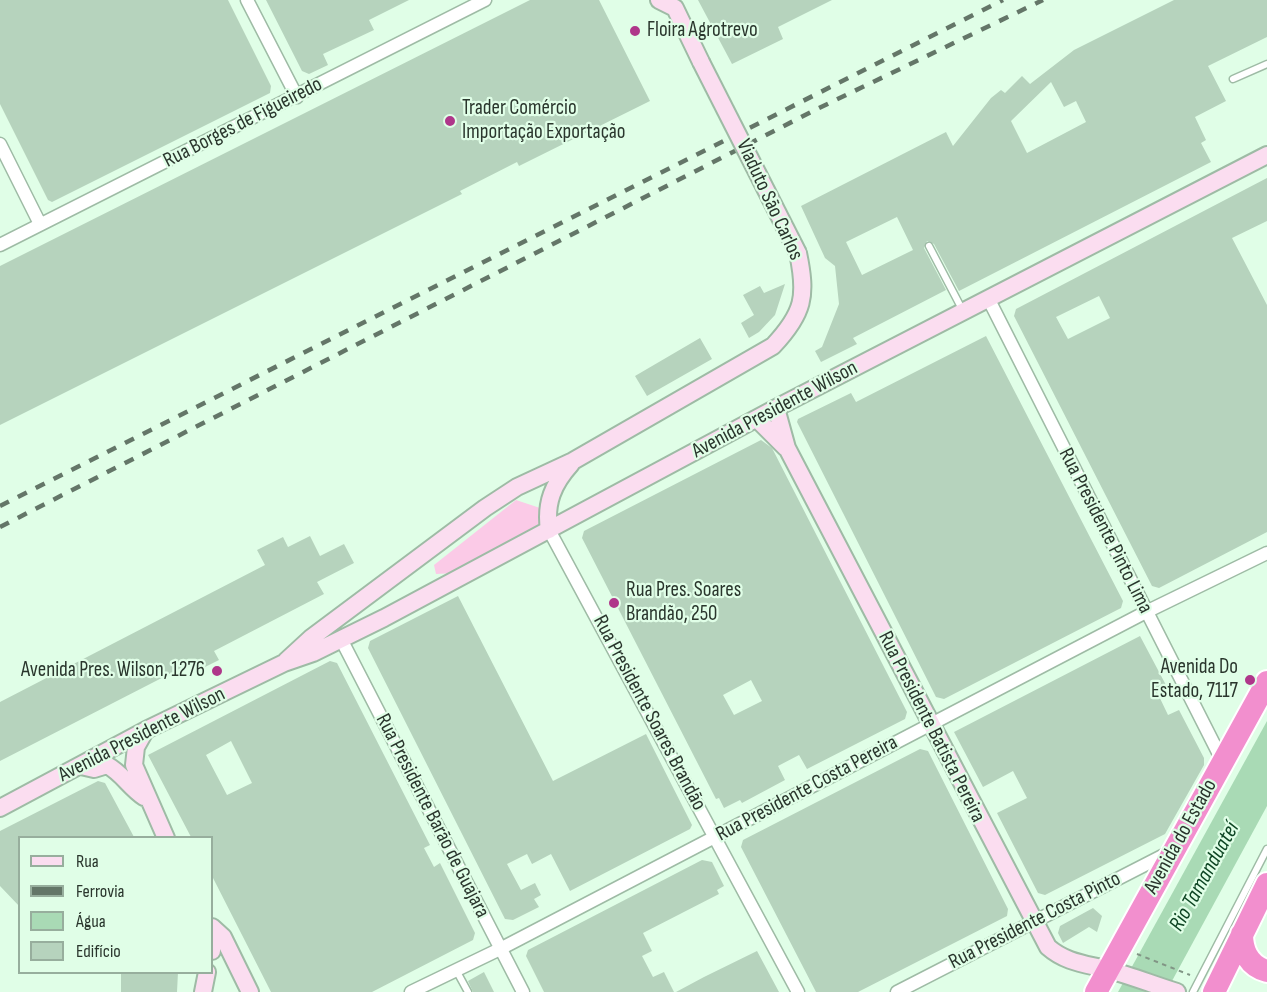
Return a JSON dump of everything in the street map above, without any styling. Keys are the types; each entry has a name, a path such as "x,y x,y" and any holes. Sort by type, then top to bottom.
{"highway":[{"name":"Avenida do Estado","path":"1096,992 1113,971 1173,850 1267,682"},
{"path":"1214,992 1267,884"},
{"path":"1242,934 1247,958 1260,969 1267,971"}],"main road":[{"path":"659,0 676,4"},
{"name":"Viaduto São Carlos","path":"573,461 773,346 791,327 802,307 803,278 798,253 701,62 676,4"},
{"name":"Avenida Presidente Wilson","path":"0,808 146,730 284,663 313,653 341,639 549,531 776,408 1267,155"},
{"name":"Rua Presidente Batista Pereira","path":"776,408 787,448 1033,922 1048,946 1058,956 1177,992"},
{"name":"Rua Presidente Batista Pereira","path":"757,419 787,448"},
{"path":"549,531 548,505 557,480 573,461"},
{"name":"Avenida Presidente Wilson","path":"284,663 320,631 485,508 518,487 573,461"},
{"path":"518,487 541,496 548,505"},
{"path":"146,730 133,757 136,775 165,836"},
{"path":"80,766 94,769 107,765 116,770 132,790 147,800"},
{"path":"213,928 223,937 250,992"},
{"path":"204,992 207,974"}],"street":[{"path":"248,0 297,97"},
{"name":"Rua Borges de Figueiredo","path":"0,245 297,97 485,0"},
{"path":"0,144 40,224"},
{"name":"Rua Presidente Pinto Lima","path":"988,298 1223,762"},
{"name":"Rua Presidente Soares Brandão","path":"549,531 798,992"},
{"name":"Rua Presidente Costa Pereira","path":"411,992 500,949 1146,612 1267,553"},
{"name":"Rua Presidente Barão de Guajara","path":"341,639 523,992"},
{"name":"Rua Presidente Costa Pinto","path":"897,992 1173,850"}],"lane":[{"path":"1233,79 1267,64"},
{"path":"929,246 963,311"},
{"path":"1193,992 1267,849"},
{"path":"456,970 468,992"}],"path":[{"path":"1131,952 1192,976"}],"shaded area":[{"path":"516,500 543,509 541,527 456,573 436,574 434,565"}],"water":[{"name":"Rio Tamanduateí","path":"1267,721 1267,806 1166,992 1118,992"}],"building":[{"path":"0,0 228,0 271,86 270,93 52,202 48,200 0,104"},
{"path":"266,0 409,0 369,20 374,30 323,54 328,65 309,74 302,71"},
{"path":"530,0 599,0 650,101 519,166 517,162 460,191 462,194 0,425 0,266"},
{"path":"698,0 832,0 778,27 783,39 732,64"},
{"path":"1174,0 1267,0 1267,37 1208,66 1226,101 1195,117 1206,140 1201,143 1211,162 959,291 934,244 927,241 924,248 946,290 853,338 857,344 821,362 815,351 822,347 839,304 835,266 825,258 801,206 946,132 953,146 991,98 1001,90 1005,93 1022,76 1030,84 1074,50","holes":["1051,82 1064,107 1076,101 1086,122 1027,153 1011,121","897,217 913,250 862,275 846,242"]},
{"path":"1267,178 1267,221 1232,238 1267,305 1267,532 1159,588 1152,586 1014,316 1016,309","holes":["1099,296 1110,318 1068,339 1056,317"]},
{"path":"785,284 775,315 759,332 749,338 741,323 754,315 743,295 760,286 764,293"},
{"path":"986,336 1123,601 1121,608 944,699 936,697 797,422 798,419 851,393 856,402"},
{"path":"700,338 712,359 647,396 635,376"},
{"path":"761,440 772,448 907,712 905,719 807,769 799,755 778,766 785,780 742,803 740,800 724,808 719,798 716,799 582,538 584,531","holes":["751,680 762,701 734,715 723,695"]},
{"path":"310,536 320,556 344,544 354,563 317,582 324,594 214,651 219,660 193,673 189,664 0,761 0,702 265,565 257,550 283,537 288,547"},
{"path":"458,596 553,781 646,734 692,825 690,829 570,891 551,854 532,864 527,854 507,864 521,890 535,883 541,895 534,899 539,907 513,920 505,919 368,648 370,641"},
{"path":"1140,636 1167,687 1157,692 1168,715 1179,710 1204,758 1204,765 1165,834 1045,895 1038,893 997,813 1027,798 1013,771 983,787 954,732"},
{"path":"330,661 337,663 430,845 424,848 434,867 440,863 475,933 473,940 372,992 271,992 213,878 213,836 190,836 148,755","holes":["231,741 252,783 227,795 206,755"]},
{"path":"920,749 928,751 1008,909 1007,916 858,992 816,992 741,847 743,840"},
{"path":"98,781 105,783 133,836 18,836 18,905 0,886 0,831"},
{"path":"702,860 712,862 724,886 717,890 719,894 643,933 652,951 642,956 653,977 664,972 674,992 544,992 526,956 528,950"},
{"path":"1093,908 1102,916 1097,932 1089,927 1063,943 1058,933 1060,926"},
{"path":"757,951 779,992 676,992 704,977"},
{"path":"484,972 494,992 473,992 468,981"},
{"path":"121,974 178,974 177,992 121,992"}],"railway":[{"path":"0,506 1003,0"},
{"path":"0,527 817,109 1043,0"}],"place":[{"name":"Floira Agrotrevo","path":"635,31"},
{"name":"Trader Comércio Importação Exportação","path":"450,121"},
{"name":"Rua Pres. Soares Brandão, 250","path":"614,603"},
{"name":"Avenida Pres. Wilson, 1276","path":"217,671"},
{"name":"Avenida Do Estado, 7117","path":"1250,680"}]}
